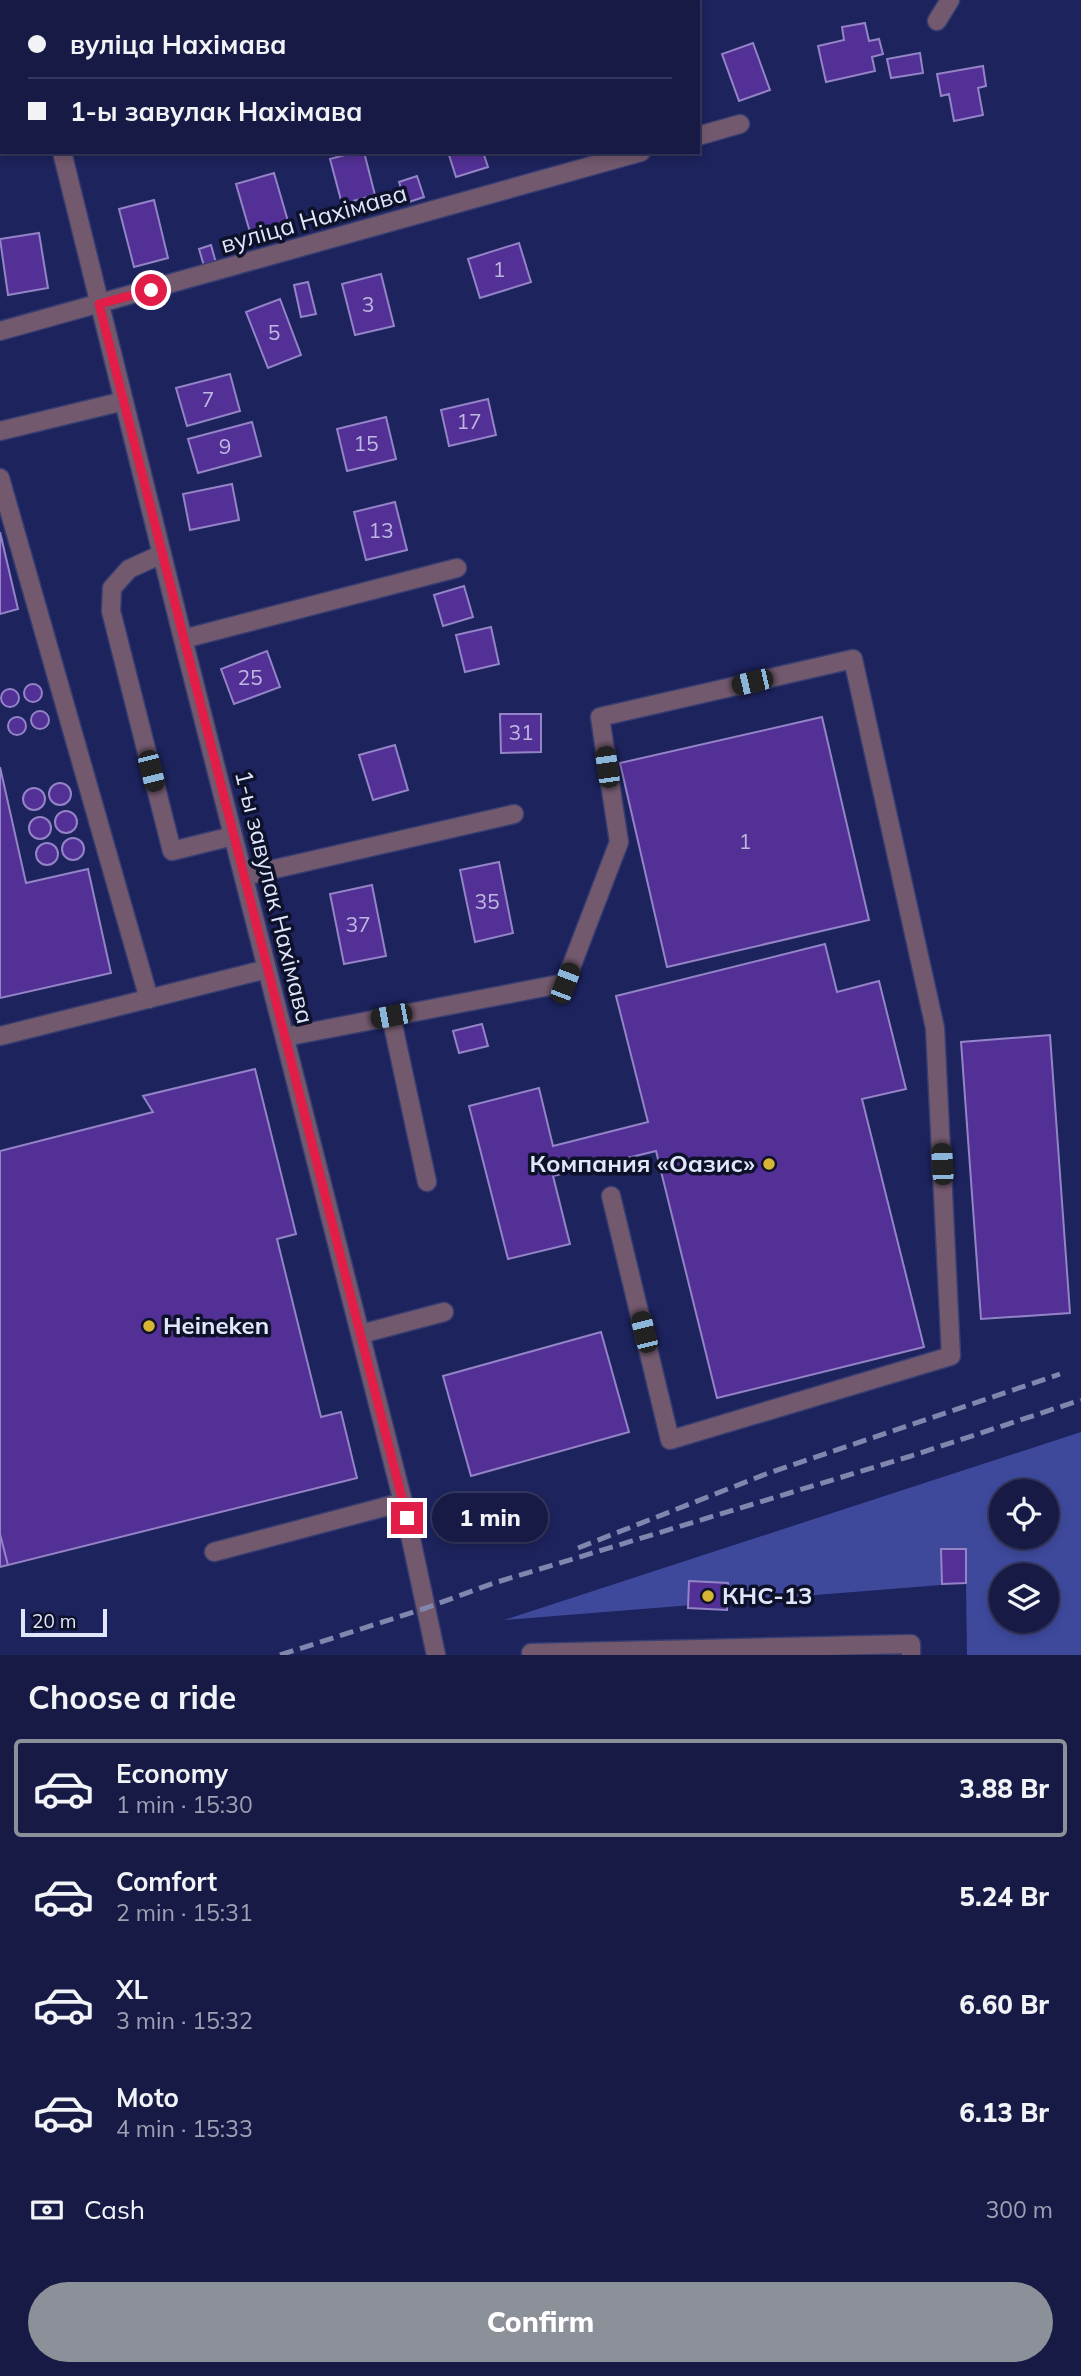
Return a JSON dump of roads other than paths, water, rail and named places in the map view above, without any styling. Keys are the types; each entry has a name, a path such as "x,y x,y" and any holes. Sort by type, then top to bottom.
{"street":[{"path":"937,21 950,0"},
{"path":"700,135 740,124"},
{"name":"1-ы завулак Нахімава","path":"62,154 403,1502 436,1655"},
{"name":"вуліца Нахімава","path":"0,331 634,154"},
{"path":"0,431 124,401"},
{"path":"0,478 149,999"},
{"path":"162,554 129,569 112,588 111,611 172,851 233,836"},
{"path":"183,639 457,568"},
{"path":"285,1037 565,983 619,842 600,717 853,659 935,1028 951,1356 670,1440 611,1196"},
{"path":"244,876 514,814"},
{"path":"0,1036 267,969"},
{"path":"391,1016 428,1182"},
{"path":"361,1334 444,1312"},
{"path":"214,1552 403,1502"},
{"path":"531,1653 911,1644 911,1655"}],"railway":[{"path":"578,1548 766,1474 1060,1374"},
{"path":"280,1655 494,1583 911,1456 1081,1400"}],"place":[{"name":"Компания «Оазис»","path":"769,1164"},
{"name":"Heineken","path":"149,1326"},
{"name":"КНС-13","path":"708,1596"}]}
